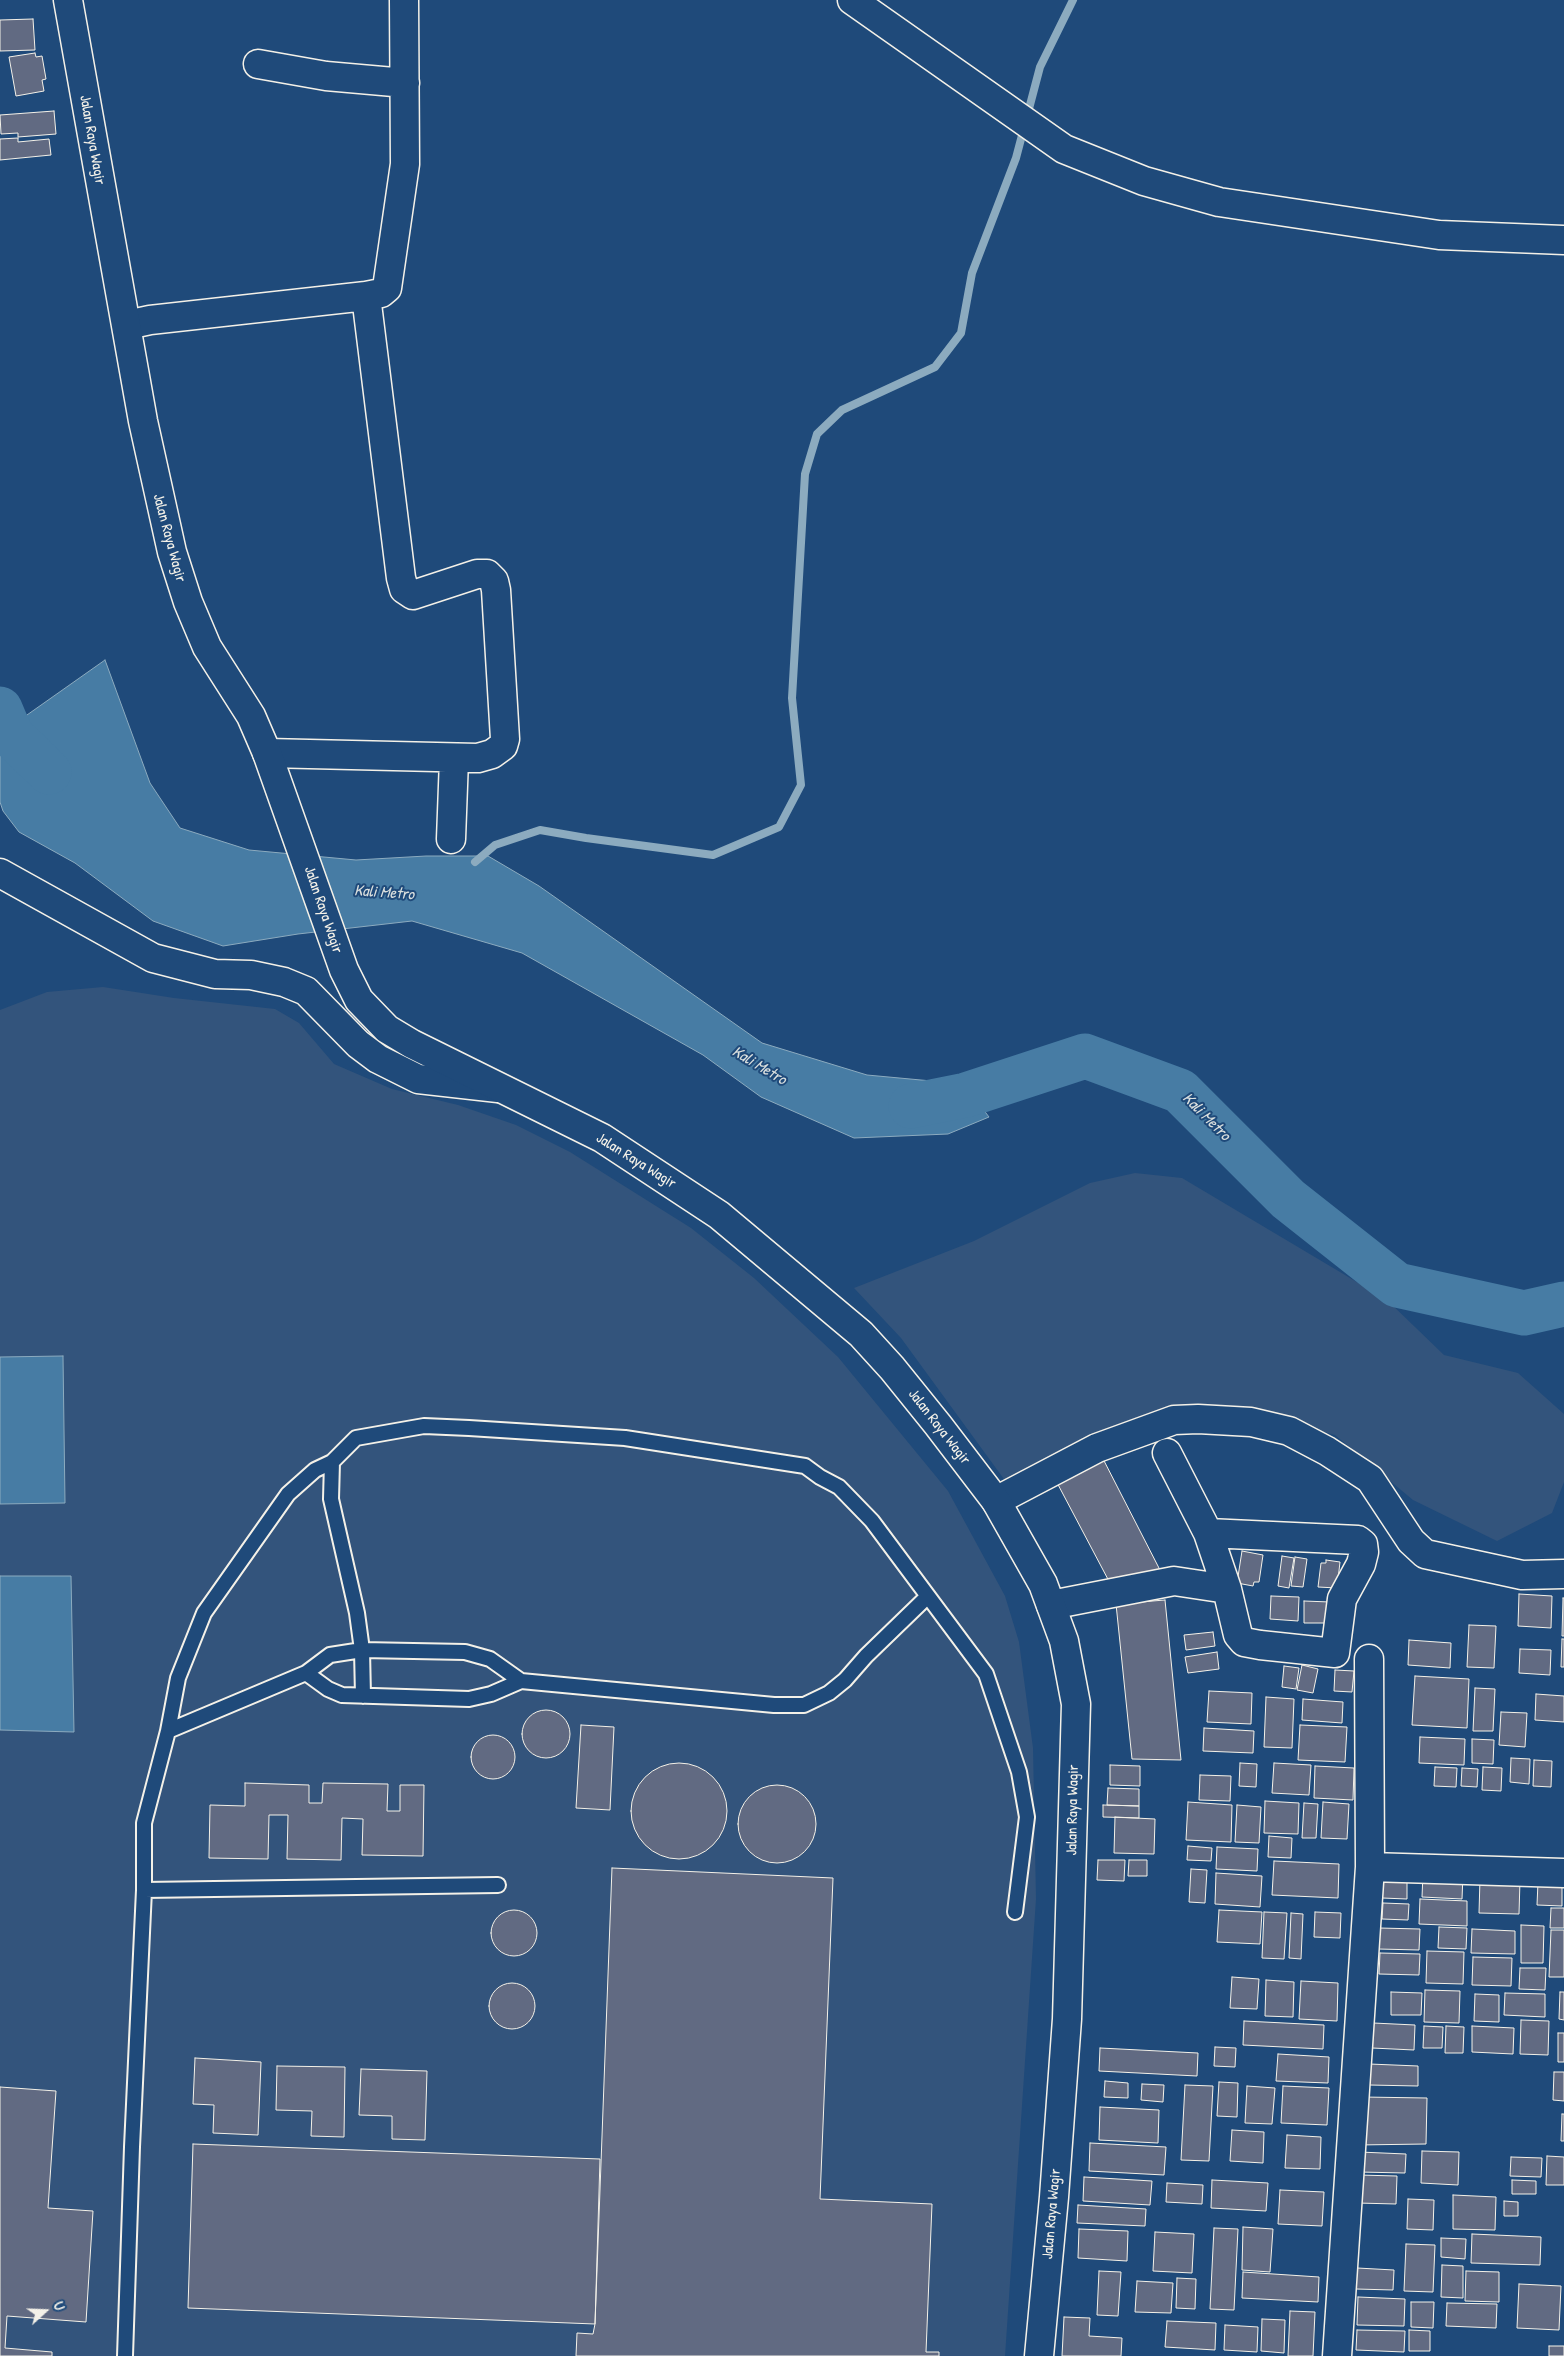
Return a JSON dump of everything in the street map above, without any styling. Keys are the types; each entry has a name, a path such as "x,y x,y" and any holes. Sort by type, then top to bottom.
{"street":[{"name":"Jalan Raya Wagir","path":"68,0 155,485 172,552 185,594 207,647 251,716 267,753 344,970 359,1000 387,1030 498,1088 602,1138 719,1215 861,1334 892,1368 996,1501 1024,1547 1052,1605 1070,1669 1075,1714 1067,2019 1054,2197 1039,2356"},
{"path":"127,325 366,296 381,292 387,288 390,281 404,164 404,0"},
{"path":"852,0 1064,149 1144,182 1218,202 1439,235 1564,240"},
{"path":"258,64 326,76 404,83"},
{"path":"267,753 478,758 492,754 503,746 505,740 494,581 487,574 477,574 412,595 404,589 400,578 366,296"},
{"path":"451,839 454,758"},
{"path":"0,873 153,958 215,974 251,975 284,982 306,991 358,1044 378,1059 418,1079 498,1088"},
{"path":"996,1501 1097,1448 1174,1420 1198,1419 1251,1422 1289,1431 1327,1451 1370,1479 1410,1541 1425,1554 1522,1575 1564,1574"},
{"path":"1167,1453 1212,1544 1227,1589 1238,1635 1244,1642 1335,1653 1342,1599 1361,1564 1364,1552 1363,1544 1358,1540 1212,1544 1174,1581"},
{"path":"1052,1605 1174,1581 1227,1589"},
{"path":"1337,2356 1370,1868 1369,1659"},
{"path":"1370,1868 1564,1873"}],"lane":[{"path":"125,2356 132,2147 144,1890 144,1823 168,1731 178,1678 204,1613 288,1494 315,1470 332,1462 356,1438 424,1426 625,1438 804,1466 820,1478 839,1488 872,1521 986,1674 1019,1772 1027,1816 1015,1912"},
{"path":"332,1462 331,1499 357,1613 362,1650 363,1696"},
{"path":"306,1673 328,1689 342,1695 469,1699 491,1694 521,1682 774,1705 804,1705 829,1693 845,1680 866,1656 928,1596"},
{"path":"168,1731 306,1673 330,1655 362,1650 464,1652 490,1659 521,1682"},
{"path":"144,1890 498,1885"}],"shaded area":[{"path":"103,987 174,998 275,1009 299,1023 334,1064 392,1089 458,1105 516,1125 570,1152 691,1228 754,1278 838,1357 948,1491 1005,1596 1019,1642 1033,1748 1036,1899 1005,2356 0,2356 0,1010 47,992"},
{"path":"1135,1173 1182,1178 1387,1300 1444,1355 1518,1373 1564,1414 1564,1482 1552,1513 1497,1541 1413,1500 1335,1435 1298,1425 1174,1410 1009,1486 901,1338 854,1288 974,1241 1090,1183"}],"water":[{"path":"105,660 150,783 180,828 249,850 356,860 426,856 488,856 539,886 762,1043 867,1075 964,1084 989,1117 948,1134 854,1138 761,1097 703,1055 522,953 412,921 298,934 223,946 153,921 75,863 19,832 3,811 0,802 0,734"},
{"path":"63,1356 65,1503 0,1504 0,1357"},
{"path":"0,1576 71,1576 74,1732 0,1730"}],"building":[{"path":"33,19 35,50 0,51 0,20"},
{"path":"35,53 36,57 42,56 46,79 42,80 44,91 16,96 9,57"},
{"path":"54,111 56,134 18,137 18,133 1,134 0,115"},
{"path":"18,138 18,142 49,139 51,155 0,160 0,139"},
{"path":"1100,1453 1160,1570 1111,1585 1054,1477"},
{"path":"1242,1551 1263,1555 1259,1582 1254,1582 1253,1586 1237,1583"},
{"path":"1282,1556 1294,1558 1289,1588 1278,1586"},
{"path":"1295,1557 1307,1559 1303,1587 1291,1586"},
{"path":"1326,1560 1340,1562 1337,1588 1318,1587 1321,1563 1326,1563"},
{"path":"1519,1594 1552,1596 1551,1628 1518,1626"},
{"path":"1271,1596 1299,1597 1298,1621 1270,1619"},
{"path":"1563,1598 1564,1636 1562,1636"},
{"path":"1165,1600 1181,1760 1132,1759 1116,1604"},
{"path":"1304,1601 1330,1602 1329,1623 1304,1623"},
{"path":"1469,1625 1496,1626 1494,1668 1467,1667"},
{"path":"1213,1632 1215,1646 1186,1650 1184,1635"},
{"path":"1562,1639 1564,1639 1564,1667 1561,1667"},
{"path":"1409,1640 1451,1643 1450,1668 1408,1665"},
{"path":"1520,1649 1551,1650 1550,1675 1519,1673"},
{"path":"1217,1652 1219,1669 1188,1673 1185,1657"},
{"path":"1302,1665 1318,1669 1313,1693 1297,1690"},
{"path":"1284,1666 1299,1668 1296,1689 1282,1687"},
{"path":"1335,1670 1354,1671 1352,1692 1334,1691"},
{"path":"1415,1676 1469,1679 1467,1728 1412,1725"},
{"path":"1475,1688 1495,1689 1493,1731 1473,1731"},
{"path":"1209,1691 1252,1693 1251,1724 1207,1722"},
{"path":"1536,1694 1564,1696 1564,1722 1535,1720"},
{"path":"1266,1697 1294,1699 1292,1748 1264,1747"},
{"path":"1303,1699 1343,1702 1342,1723 1302,1720"},
{"path":"541,1710 551,1710 560,1714 566,1720 569,1725 569,1743 560,1754 551,1758 541,1758 532,1754 526,1748 522,1739 522,1729 526,1720 532,1714"},
{"path":"1501,1712 1527,1713 1525,1747 1499,1745"},
{"path":"581,1725 614,1727 610,1810 576,1808"},
{"path":"1300,1725 1347,1727 1345,1762 1298,1760"},
{"path":"1204,1728 1254,1731 1253,1753 1203,1751"},
{"path":"489,1735 497,1735 509,1741 515,1757 509,1773 497,1779 489,1779 477,1773 471,1761 471,1753 477,1741"},
{"path":"1420,1737 1465,1739 1464,1765 1419,1763"},
{"path":"1472,1739 1494,1740 1493,1764 1472,1763"},
{"path":"1511,1758 1530,1759 1529,1784 1510,1782"},
{"path":"1534,1760 1552,1761 1551,1787 1533,1786"},
{"path":"679,1763 697,1767 713,1777 723,1793 727,1811 723,1829 713,1845 697,1855 679,1859 661,1855 645,1845 635,1829 631,1811 635,1793 645,1777 661,1767"},
{"path":"1240,1763 1257,1764 1256,1787 1239,1786"},
{"path":"1274,1763 1311,1765 1309,1795 1272,1793"},
{"path":"1110,1765 1140,1766 1140,1786 1110,1785"},
{"path":"1315,1766 1354,1768 1353,1800 1314,1798"},
{"path":"1435,1767 1457,1768 1456,1787 1434,1786"},
{"path":"1483,1767 1502,1768 1501,1791 1482,1790"},
{"path":"1462,1768 1478,1769 1477,1787 1461,1786"},
{"path":"1200,1775 1231,1776 1230,1801 1199,1800"},
{"path":"245,1783 309,1785 309,1803 322,1803 323,1783 388,1784 387,1811 400,1811 400,1785 424,1785 423,1856 362,1855 363,1819 342,1818 341,1860 287,1859 288,1815 269,1815 268,1859 209,1858 210,1805 245,1806"},
{"path":"769,1785 785,1785 799,1791 810,1802 816,1816 816,1832 810,1846 799,1857 785,1863 769,1863 755,1857 744,1846 738,1832 738,1816 744,1802 755,1791"},
{"path":"1108,1788 1139,1789 1139,1806 1107,1805"},
{"path":"1265,1801 1299,1803 1298,1834 1264,1833"},
{"path":"1188,1802 1232,1805 1231,1842 1186,1840"},
{"path":"1323,1802 1349,1804 1347,1839 1321,1838"},
{"path":"1304,1803 1318,1804 1316,1838 1302,1838"},
{"path":"1103,1805 1139,1806 1139,1818 1103,1817"},
{"path":"1237,1805 1261,1807 1259,1843 1235,1842"},
{"path":"1115,1817 1155,1819 1154,1854 1114,1853"},
{"path":"1269,1836 1292,1838 1291,1858 1268,1857"},
{"path":"1188,1846 1212,1848 1211,1861 1187,1860"},
{"path":"1217,1847 1258,1849 1257,1871 1216,1869"},
{"path":"1098,1860 1125,1860 1124,1881 1097,1880"},
{"path":"1129,1860 1147,1860 1147,1876 1128,1876"},
{"path":"1274,1861 1339,1864 1338,1898 1272,1895"},
{"path":"612,1868 833,1878 820,2199 932,2204 926,2352 939,2352 939,2356 576,2356 577,2333 593,2334 595,2324"},
{"path":"1191,1869 1207,1870 1205,1903 1189,1902"},
{"path":"1216,1873 1262,1876 1260,1907 1215,1904"},
{"path":"1423,1873 1463,1874 1462,1899 1422,1897"},
{"path":"1383,1877 1407,1877 1407,1899 1382,1898"},
{"path":"1480,1879 1520,1880 1519,1914 1479,1913"},
{"path":"1538,1882 1562,1883 1562,1906 1537,1905"},
{"path":"1420,1899 1467,1901 1467,1926 1419,1924"},
{"path":"1383,1903 1409,1904 1408,1920 1382,1919"},
{"path":"1551,1908 1564,1908 1564,1928 1550,1928"},
{"path":"509,1910 519,1910 533,1920 537,1933 533,1946 527,1952 519,1956 509,1956 495,1946 491,1938 491,1928 501,1914"},
{"path":"1219,1910 1262,1912 1260,1944 1217,1942"},
{"path":"1264,1912 1287,1913 1284,1959 1262,1958"},
{"path":"1315,1912 1341,1913 1340,1938 1314,1937"},
{"path":"1291,1913 1303,1914 1301,1959 1289,1958"},
{"path":"1521,1925 1544,1926 1543,1963 1521,1963"},
{"path":"1439,1927 1467,1928 1466,1949 1438,1948"},
{"path":"1379,1928 1420,1929 1419,1950 1378,1949"},
{"path":"1472,1929 1515,1931 1515,1954 1471,1953"},
{"path":"1551,1930 1564,1930 1564,1977 1549,1977"},
{"path":"1427,1951 1464,1952 1463,1984 1426,1983"},
{"path":"1380,1953 1420,1954 1419,1975 1379,1974"},
{"path":"1473,1957 1512,1958 1511,1986 1472,1985"},
{"path":"1520,1968 1546,1968 1545,1990 1519,1989"},
{"path":"1232,1977 1259,1979 1257,2009 1230,2008"},
{"path":"1266,1980 1294,1982 1293,2017 1265,2016"},
{"path":"1301,1981 1338,1983 1337,2021 1299,2019"},
{"path":"517,1983 529,1989 534,1997 534,2015 529,2023 521,2028 507,2029 495,2023 490,2015 489,2001 495,1989 503,1984"},
{"path":"1425,1990 1460,1991 1459,2023 1424,2022"},
{"path":"1391,1992 1422,1993 1421,2015 1391,2015"},
{"path":"1560,1992 1564,1992 1564,2020 1559,2019"},
{"path":"1505,1993 1545,1994 1545,2017 1504,2015"},
{"path":"1475,1994 1499,1995 1499,2022 1474,2021"},
{"path":"1521,2020 1549,2021 1548,2055 1520,2054"},
{"path":"1244,2021 1324,2025 1323,2049 1243,2045"},
{"path":"1373,2023 1415,2025 1414,2050 1372,2048"},
{"path":"1424,2026 1443,2027 1442,2048 1423,2048"},
{"path":"1446,2026 1464,2027 1463,2053 1445,2053"},
{"path":"1472,2026 1514,2028 1513,2054 1472,2052"},
{"path":"1558,2033 1564,2033 1564,2062 1558,2062"},
{"path":"1215,2047 1236,2048 1235,2067 1214,2066"},
{"path":"1100,2048 1198,2053 1197,2076 1099,2071"},
{"path":"1278,2054 1329,2057 1328,2083 1276,2081"},
{"path":"195,2058 261,2062 258,2135 213,2133 214,2105 193,2104"},
{"path":"1369,2064 1418,2066 1418,2086 1369,2085"},
{"path":"277,2066 345,2067 344,2137 311,2136 312,2111 276,2110"},
{"path":"361,2069 427,2071 425,2140 392,2139 392,2116 359,2115"},
{"path":"1554,2072 1564,2072 1564,2101 1553,2100"},
{"path":"1105,2081 1128,2083 1128,2098 1104,2097"},
{"path":"1219,2082 1238,2083 1237,2117 1217,2116"},
{"path":"1142,2084 1164,2085 1163,2102 1141,2100"},
{"path":"1185,2085 1213,2086 1209,2161 1181,2160"},
{"path":"1247,2086 1275,2088 1272,2124 1245,2123"},
{"path":"1283,2086 1329,2088 1327,2125 1281,2123"},
{"path":"0,2087 56,2091 48,2208 93,2211 86,2322 7,2316 5,2348 52,2352 52,2356 0,2356"},
{"path":"1362,2097 1427,2098 1426,2144 1357,2145"},
{"path":"1100,2107 1159,2110 1158,2143 1099,2140"},
{"path":"1562,2114 1564,2114 1564,2141 1561,2141"},
{"path":"1232,2130 1264,2132 1263,2163 1230,2161"},
{"path":"1287,2135 1321,2137 1320,2169 1285,2168"},
{"path":"1090,2143 1166,2147 1164,2175 1089,2171"},
{"path":"193,2144 600,2159 595,2324 188,2308"},
{"path":"1422,2151 1459,2152 1458,2185 1421,2183"},
{"path":"1359,2152 1406,2154 1405,2173 1359,2172"},
{"path":"1547,2156 1564,2157 1564,2185 1546,2185"},
{"path":"1511,2157 1542,2158 1541,2177 1510,2176"},
{"path":"1358,2175 1397,2176 1396,2204 1357,2203"},
{"path":"1084,2177 1152,2181 1150,2205 1083,2201"},
{"path":"1212,2180 1268,2183 1266,2211 1211,2208"},
{"path":"1512,2180 1536,2181 1536,2194 1512,2194"},
{"path":"1167,2183 1203,2185 1202,2204 1166,2202"},
{"path":"1280,2190 1324,2192 1322,2226 1278,2224"},
{"path":"1453,2195 1496,2197 1495,2230 1453,2229"},
{"path":"1408,2199 1434,2200 1433,2230 1407,2229"},
{"path":"1504,2201 1518,2202 1518,2216 1504,2216"},
{"path":"1078,2205 1146,2209 1145,2226 1077,2223"},
{"path":"1243,2227 1273,2229 1270,2272 1242,2270"},
{"path":"1214,2228 1238,2229 1234,2310 1210,2309"},
{"path":"1079,2229 1128,2231 1127,2261 1078,2258"},
{"path":"1155,2232 1194,2234 1192,2273 1153,2271"},
{"path":"1472,2234 1541,2237 1540,2265 1471,2263"},
{"path":"1441,2238 1466,2239 1465,2259 1441,2257"},
{"path":"1406,2244 1435,2245 1433,2292 1404,2291"},
{"path":"1442,2265 1463,2266 1463,2298 1441,2297"},
{"path":"1357,2268 1394,2270 1393,2290 1356,2289"},
{"path":"1099,2271 1121,2272 1118,2316 1097,2315"},
{"path":"1466,2271 1499,2272 1499,2302 1465,2301"},
{"path":"1243,2272 1319,2277 1318,2302 1242,2298"},
{"path":"1177,2278 1196,2279 1195,2309 1176,2308"},
{"path":"1137,2281 1173,2283 1171,2313 1135,2312"},
{"path":"1519,2284 1561,2286 1559,2330 1517,2328"},
{"path":"1358,2297 1405,2299 1404,2326 1357,2325"},
{"path":"1411,2302 1434,2302 1433,2328 1411,2327"},
{"path":"1447,2303 1497,2304 1496,2328 1446,2326"},
{"path":"1290,2311 1315,2312 1313,2356 1288,2356"},
{"path":"1064,2317 1090,2318 1089,2336 1122,2338 1121,2356 1062,2356"},
{"path":"1262,2319 1285,2320 1284,2353 1261,2351"},
{"path":"1167,2321 1216,2323 1215,2350 1165,2347"},
{"path":"1225,2325 1258,2327 1257,2352 1224,2350"},
{"path":"1357,2330 1405,2331 1404,2352 1356,2350"},
{"path":"1409,2330 1430,2331 1430,2351 1409,2351"},
{"path":"1549,2346 1564,2346 1564,2356 1549,2356"}],"waterway":[{"path":"475,862 495,845 540,830 713,855 779,827 801,785 792,698 805,474 817,434 842,410 935,367 961,333 972,273 1016,158 1040,67 1073,0"},
{"name":"Kali Metro","path":"0,709 11,735 49,772"},
{"name":"Kali Metro","path":"911,1106 966,1095 1085,1056 1180,1091 1288,1199 1397,1285 1524,1313 1564,1304"}]}
